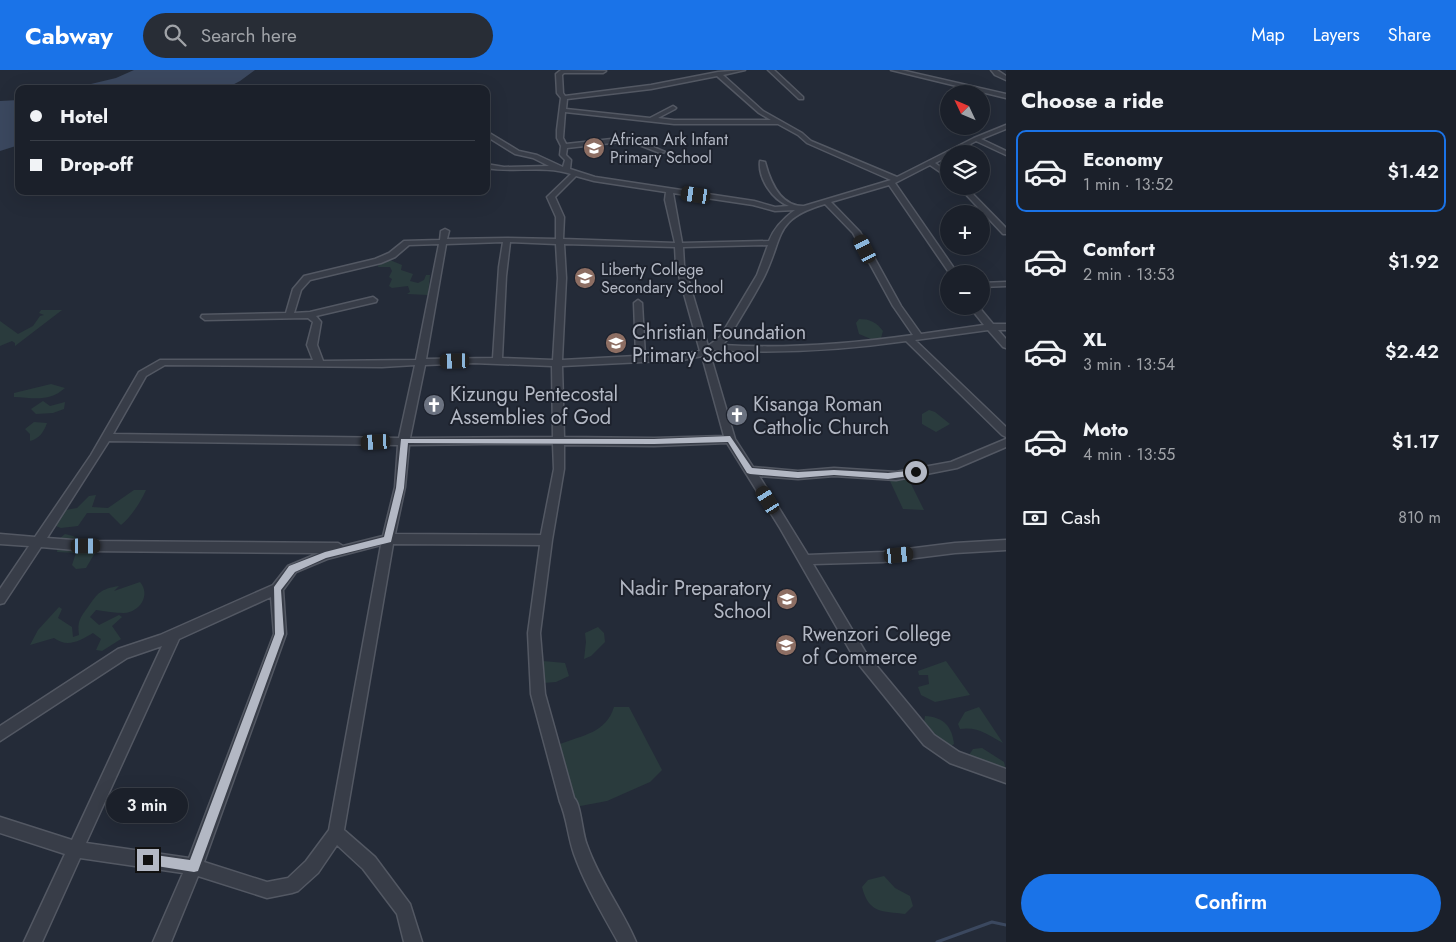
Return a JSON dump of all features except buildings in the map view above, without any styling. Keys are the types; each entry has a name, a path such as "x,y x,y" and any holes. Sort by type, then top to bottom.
{"street":[{"path":"564,98 651,87 742,70"},
{"path":"771,70 802,98"},
{"path":"897,70 1006,96"},
{"path":"910,70 921,75"},
{"path":"994,70 997,74 1006,78"},
{"path":"566,170 568,160 563,155 564,146 560,138 564,98 560,93 559,73 564,71 603,71"},
{"path":"718,74 760,112 800,134 809,142 894,181 948,265"},
{"path":"652,119 673,108"},
{"path":"562,110 682,122 778,122"},
{"path":"490,166 520,170 556,168 594,180 754,203 775,209 800,207 826,201 894,181 976,139 1006,127"},
{"path":"490,136 518,153 535,156 556,168"},
{"path":"564,146 630,139 662,152"},
{"path":"976,139 1006,154"},
{"path":"762,162 770,189 785,204 800,207"},
{"path":"930,162 940,169"},
{"path":"574,174 552,197 553,205 560,216 561,300 557,362 559,469 546,540 534,633 538,694 568,802 572,806 571,817 579,849 627,942"},
{"path":"670,191 668,200 679,245 680,265 710,350 730,439 861,657 929,740 955,758 1006,776"},
{"path":"970,195 1006,232"},
{"path":"826,201 856,232 914,338 1006,433"},
{"path":"710,350 724,338 752,291 772,243 782,226 800,207"},
{"path":"289,316 297,289 307,278 378,261 392,255 407,243 444,237 679,245 772,243"},
{"path":"0,826 77,850 194,867 267,890 292,885 312,867 336,833 388,539 400,488 404,440 410,420 444,237"},
{"path":"498,360 496,345 500,313 502,264 507,240"},
{"path":"990,285 1006,284"},
{"path":"204,318 310,315 373,300"},
{"path":"638,303 641,358"},
{"path":"310,315 317,322 312,345 319,363"},
{"path":"980,315 1006,345"},
{"path":"0,599 95,457 142,374 163,362 319,363 498,360 557,362 683,357 710,350 756,351 914,338 989,327 1006,327"},
{"path":"106,437 257,442 559,440 654,442 730,439"},
{"path":"750,471 798,475 834,472 896,476 953,465 1006,443"},
{"path":"0,539 86,546 349,548"},
{"path":"0,734 123,653 174,634 277,589 292,569 325,555 388,539 546,540"},
{"path":"803,560 883,557 955,548 1006,545"},
{"path":"162,942 194,867 280,634 277,589"},
{"path":"34,942 174,634"},
{"path":"336,833 369,863 404,910 413,942"}],"shaded area":[{"path":"390,260 402,265 401,270 413,274 410,281 418,283 424,280 426,275 430,275 428,295 407,294 410,292 408,286 392,288 389,286 392,279 389,277 392,271 390,267 378,267 379,263"},
{"path":"41,310 62,310 15,346 15,343 12,341 0,346 0,321 18,334 33,326 40,316 44,315 39,313"},
{"path":"859,319 870,320 878,325 883,331 881,338 871,339 859,334 856,323"},
{"path":"51,384 65,388 47,397 14,397 14,393"},
{"path":"43,401 50,406 65,402 64,409 53,413 36,414 31,409"},
{"path":"929,410 935,412 950,424 936,432 922,424 922,414"},
{"path":"34,422 47,423 41,435 30,441 30,434 25,429"},
{"path":"906,474 924,510 903,509 890,481"},
{"path":"134,490 146,490 135,509 121,525 109,513 87,513 78,526 61,528 53,525 65,510 77,508 89,496 96,495 92,507 108,508"},
{"path":"65,534 73,536 96,551 86,568 76,569 72,565 76,553 57,552 59,539"},
{"path":"140,582 143,587 144,597 135,610 124,613 96,610 90,617 99,625 119,615 122,617 112,626 121,639 102,651 96,650 101,639 93,633 83,639 69,643 64,643 54,638 30,645 38,630 59,607 62,609 58,618 72,627 73,637 79,635 78,626 81,617 100,592 119,586 114,591"},
{"path":"598,627 604,633 605,642 591,656 584,659 585,633"},
{"path":"541,657 543,661 565,663 569,676 556,682 543,683"},
{"path":"946,661 970,695 935,702 921,695 918,687 929,684 928,675 919,675 918,671"},
{"path":"614,707 629,707 662,770 650,782 607,801 575,807 560,744 599,728 610,716"},
{"path":"979,707 1003,743 977,730 960,729 958,724 965,712"},
{"path":"925,716 937,718 946,724 954,744 943,751 922,736"},
{"path":"982,748 1004,762 1006,770 967,758 973,749"},
{"path":"884,876 895,888 910,896 913,906 905,914 878,910 868,902 862,887 868,880"}],"water":[{"path":"134,70 255,70 232,85 87,85 116,78"},
{"path":"15,100 15,146 0,151 0,101"}],"waterway":[{"path":"937,942 992,922 1006,925"}],"place":[{"name":"African Ark Infant Primary School","path":"594,148"},
{"name":"Liberty College Secondary School","path":"585,278"},
{"name":"Christian Foundation Primary School","path":"616,343"},
{"name":"Kizungu Pentecostal Assemblies of God","path":"434,405"},
{"name":"Kisanga Roman Catholic Church","path":"737,415"},
{"name":"Nadir Preparatory School","path":"787,599"},
{"name":"Rwenzori College of Commerce","path":"786,645"}],"route":[{"path":"148,860 194,867 280,634 277,589 292,569 325,555 388,539 400,488 404,440 654,442 730,439 750,471 798,475 834,472 888,476 916,472"}]}
